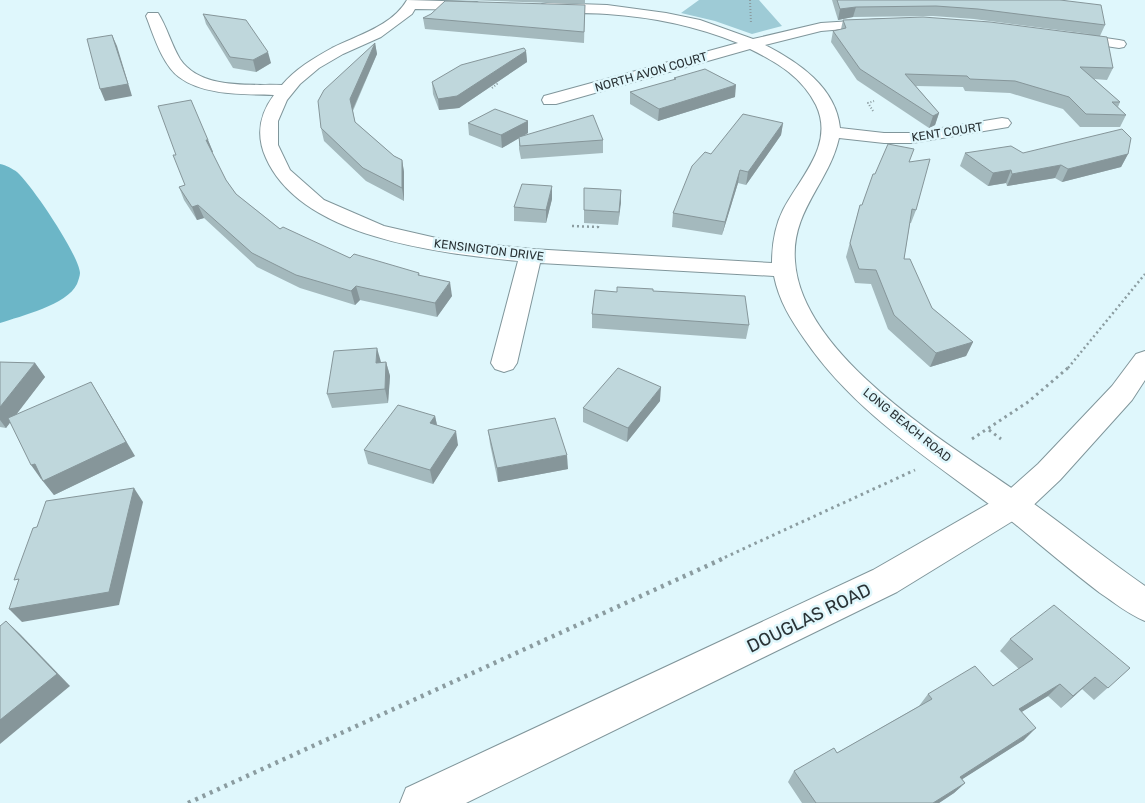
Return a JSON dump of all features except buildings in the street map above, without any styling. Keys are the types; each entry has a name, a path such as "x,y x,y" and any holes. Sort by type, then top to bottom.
{"street":[{"path":"412,3 494,6"},
{"name":"KENSINGTON DRIVE","path":"412,3 392,23 376,34 338,51 314,65 284,90 269,121 268,145 282,174 317,204 377,231 445,247 531,256 784,270"},
{"path":"531,7 617,10 665,17 751,37 798,70 816,89 831,120 832,132"},
{"path":"153,16 176,65 185,74 206,83 234,88 284,90"},
{"name":"NORTH AVON COURT","path":"550,100 751,37 853,23 897,22"},
{"path":"1055,35 1119,44"},
{"name":"KENT COURT","path":"832,132 884,138 912,138 1002,123"},
{"name":"LONG BEACH ROAD","path":"832,132 822,161 789,221 782,254 788,287 803,319 826,353 874,402 942,455 1013,505 1076,556 1145,605"},
{"path":"504,363 531,256"},
{"name":"DOUGLAS ROAD","path":"421,803 884,581 1013,505 1049,472 1122,393 1145,360"}],"path":[{"path":"750,0 751,37"},
{"path":"492,88 497,84 495,80"},
{"path":"873,110 868,103 874,100"},
{"path":"572,226 598,227 598,225"},
{"path":"972,439 989,430 1054,381 1078,358 1145,274"},
{"path":"989,430 1002,439"},
{"path":"188,803 354,729 915,470"}],"shaded area":[{"path":"699,0 759,0 782,26 752,34 715,21 681,13"},
{"path":"0,164 17,172 33,190 72,251 80,273 77,284 64,298 43,309 0,323"}]}
